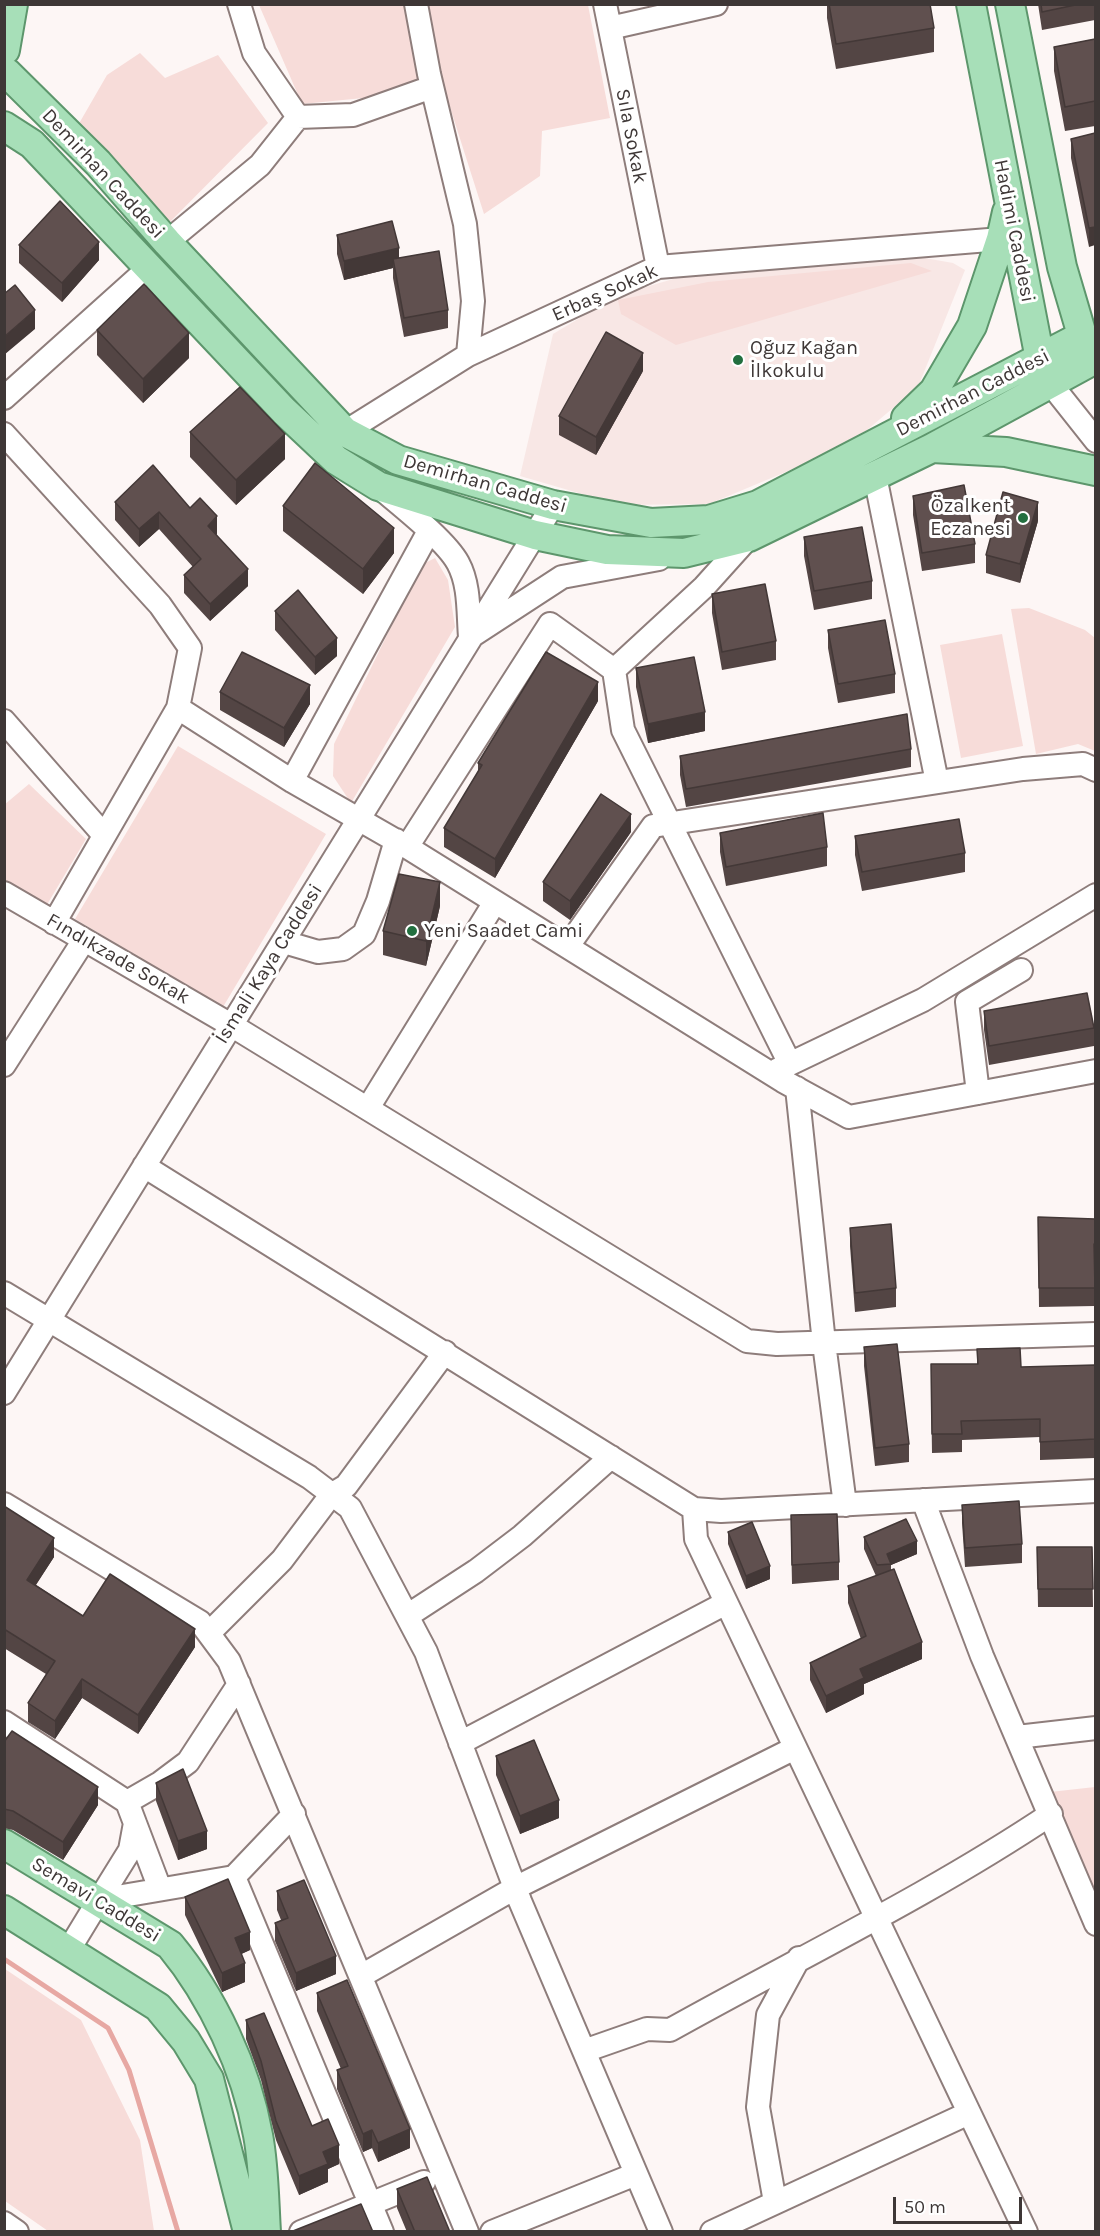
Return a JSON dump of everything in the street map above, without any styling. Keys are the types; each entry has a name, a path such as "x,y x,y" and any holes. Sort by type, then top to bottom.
{"main road":[{"name":"Demirhan Caddesi","path":"13,4 5,63 98,163 166,242 345,432 398,460 553,505 651,523 709,520 758,505 886,437 1045,371 1090,357"},
{"name":"Hadimi Caddesi","path":"971,4 1008,205 1045,371"},
{"name":"Hadimi Caddesi","path":"1010,4 1062,267 1090,357"},
{"name":"Demirhan Caddesi","path":"4,126 32,144 284,411 336,460 378,486 535,535 607,550 684,553 749,537 932,448 1045,371"},
{"path":"886,437 934,391 972,326 1001,239 1008,205"},
{"path":"932,448 1006,452 1095,471"},
{"name":"Semavi Caddesi","path":"4,1844 170,1945 189,1968 229,2044 255,2116 266,2232"},
{"path":"4,1910 158,2007 186,2041 209,2079 248,2232"}],"street":[{"path":"238,4 254,53 297,117"},
{"path":"416,4 432,87 465,224 473,301 468,355"},
{"name":"Sıla Sokak","path":"605,4 658,267"},
{"path":"610,28 716,4"},
{"path":"297,117 353,115 432,87"},
{"path":"166,242 260,165 297,117"},
{"name":"Erbaş Sokak","path":"345,432 468,355 658,267 1001,239"},
{"path":"4,398 150,267"},
{"name":"Hadimi Caddesi","path":"1045,371 1095,441"},
{"path":"4,434 160,605 190,648 178,708 54,923"},
{"path":"875,476 937,782"},
{"path":"378,486 429,531 458,563 467,593 470,637 562,577 684,553"},
{"name":"İsmali Kaya Caddesi","path":"4,1393 553,505"},
{"path":"292,781 429,531"},
{"path":"614,669 705,587 749,537"},
{"path":"284,942 318,952 343,949 364,934 402,844 550,624 614,669 623,730 670,825 781,1068 797,1088 849,1117 1095,1071"},
{"path":"178,708 292,781 359,818 568,946 781,1068"},
{"path":"4,721 104,834"},
{"path":"568,946 653,826 1023,769 1083,764 1095,770"},
{"name":"Fındıkzade Sokak","path":"4,893 231,1025 747,1341 777,1344 1095,1334"},
{"path":"781,1068 923,1000 1095,895"},
{"path":"368,1108 495,902"},
{"path":"4,1065 84,940"},
{"path":"978,1092 967,1002 1021,970"},
{"path":"797,1088 824,1343 845,1505"},
{"path":"144,1166 694,1509 721,1511 1095,1491"},
{"path":"4,1293 309,1477 350,1508 426,1652 515,1888 661,2232"},
{"path":"209,1633 282,1560 332,1495 346,1486 445,1352"},
{"path":"407,1616 476,1571 522,1536 611,1457"},
{"path":"923,1500 982,1656 1051,1814 1095,1924"},
{"path":"4,1504 200,1622 229,1661 361,1976 441,2175 467,2232"},
{"path":"694,1509 696,1539 1026,2232"},
{"path":"460,1743 726,1603"},
{"path":"68,1951 130,1850 131,1812 160,1783 188,1762 239,1684"},
{"path":"4,1722 131,1812 160,1889"},
{"path":"1017,1737 1095,1728"},
{"path":"361,1976 515,1888 795,1748"},
{"path":"99,1900 234,1877 294,1814"},
{"path":"584,2051 647,2029 670,2030 1002,1846 1051,1814"},
{"path":"234,1877 382,2232"},
{"path":"775,2202 758,2107 768,2015 799,1958"},
{"path":"712,2232 969,2114"},
{"path":"492,2232 636,2174"},
{"path":"301,2232 441,2175"},
{"path":"4,2223 16,2232"}],"shaded area":[{"path":"259,5 588,5 610,118 542,131 540,176 484,214 441,79 384,96 302,104"},
{"path":"140,53 165,78 218,55 268,123 164,228 77,127 107,75"},
{"name":"Oğuz Kağan İlkokulu","path":"919,257 953,263 965,270 918,387 848,446 709,504 620,505 520,476 553,334 618,295 694,273"},
{"path":"911,263 932,271 676,345 621,314 618,300 708,282"},
{"path":"435,558 448,580 455,627 351,803 333,776 334,744 421,565"},
{"path":"1029,608 1085,630 1095,638 1095,751 1078,744 1036,754 1011,609"},
{"path":"1002,634 1023,746 961,758 940,645"},
{"path":"178,746 326,834 223,1007 75,919"},
{"path":"29,784 86,839 42,913 5,888 4,805"},
{"path":"1095,1787 1095,1897 1050,1792"},
{"path":"5,1969 81,2020 140,2140 154,2231 48,2231 5,2201"}],"building":[{"path":"829,4 930,4 934,28 836,44"},
{"path":"1041,4 1080,4 1042,12"},
{"path":"1095,39 1095,101 1065,107 1054,47"},
{"path":"1095,133 1095,227 1089,228 1071,139"},
{"path":"60,201 99,242 62,283 19,245"},
{"path":"392,221 399,248 344,261 337,235"},
{"path":"439,251 448,310 404,318 393,259"},
{"path":"144,284 189,333 143,379 97,330"},
{"path":"15,285 35,310 4,337 4,294"},
{"path":"606,332 643,353 596,437 559,416"},
{"path":"240,387 285,434 236,480 190,432"},
{"path":"315,463 394,528 363,569 283,506"},
{"path":"153,465 190,508 200,498 217,516 208,526 248,569 210,604 184,575 201,559 159,512 139,529 115,502"},
{"path":"964,485 975,544 922,553 913,496"},
{"path":"1003,492 1038,502 1020,564 986,555"},
{"path":"862,527 872,581 814,591 804,537"},
{"path":"765,584 776,641 722,652 712,594"},
{"path":"298,590 337,638 315,657 275,611"},
{"path":"885,620 895,674 838,684 828,630"},
{"path":"242,652 310,685 284,728 220,692"},
{"path":"546,652 598,682 495,859 444,828 482,765 478,763"},
{"path":"694,657 705,712 648,724 636,668"},
{"path":"907,714 911,749 686,789 680,756"},
{"path":"601,794 631,814 570,901 543,882"},
{"path":"823,813 827,847 726,867 720,833"},
{"path":"959,819 965,853 862,872 855,836"},
{"path":"399,874 440,882 426,941 383,931"},
{"path":"1087,993 1094,1028 989,1046 984,1011"},
{"path":"1038,1217 1095,1219 1095,1288 1039,1288"},
{"path":"891,1224 896,1288 855,1293 850,1228"},
{"path":"897,1344 909,1444 875,1448 864,1347"},
{"path":"1020,1348 1021,1367 1095,1365 1095,1439 1040,1442 1040,1419 961,1421 962,1434 932,1434 931,1364 978,1364 977,1349"},
{"path":"1019,1501 1022,1544 965,1548 962,1505"},
{"path":"4,1506 54,1538 27,1580 83,1616 110,1574 195,1629 138,1715 82,1679 55,1721 28,1703 55,1661 4,1629"},
{"path":"837,1514 839,1562 792,1565 791,1515"},
{"path":"906,1519 917,1541 887,1554 891,1564 877,1565 864,1537"},
{"path":"752,1522 770,1566 746,1576 728,1532"},
{"path":"1037,1547 1092,1547 1093,1589 1038,1589"},
{"path":"894,1569 922,1642 860,1669 864,1678 826,1696 810,1663 866,1636 848,1586"},
{"path":"12,1731 98,1787 63,1842 13,1811 4,1809 4,1742"},
{"path":"534,1740 559,1800 520,1816 496,1756"},
{"path":"183,1769 207,1831 178,1841 156,1783"},
{"path":"228,1879 250,1932 235,1938 245,1963 222,1973 185,1897"},
{"path":"304,1880 336,1956 296,1973 275,1923 288,1918 277,1891"},
{"path":"347,1980 410,2129 378,2143 372,2130 363,2134 337,2070 348,2066 317,1993"},
{"path":"264,2013 312,2126 328,2119 339,2145 323,2152 328,2164 299,2176 276,2121 261,2061 246,2020"},
{"path":"427,2177 450,2232 415,2232 397,2189"},
{"path":"361,2204 373,2232 293,2231"}],"waterway":[{"path":"4,1959 108,2028 129,2070 178,2232"}],"place":[{"name":"Oğuz Kağan İlkokulu","path":"738,360"},
{"name":"Özalkent Eczanesi","path":"1023,518"},
{"name":"Yeni Saadet Cami","path":"412,931"}]}
